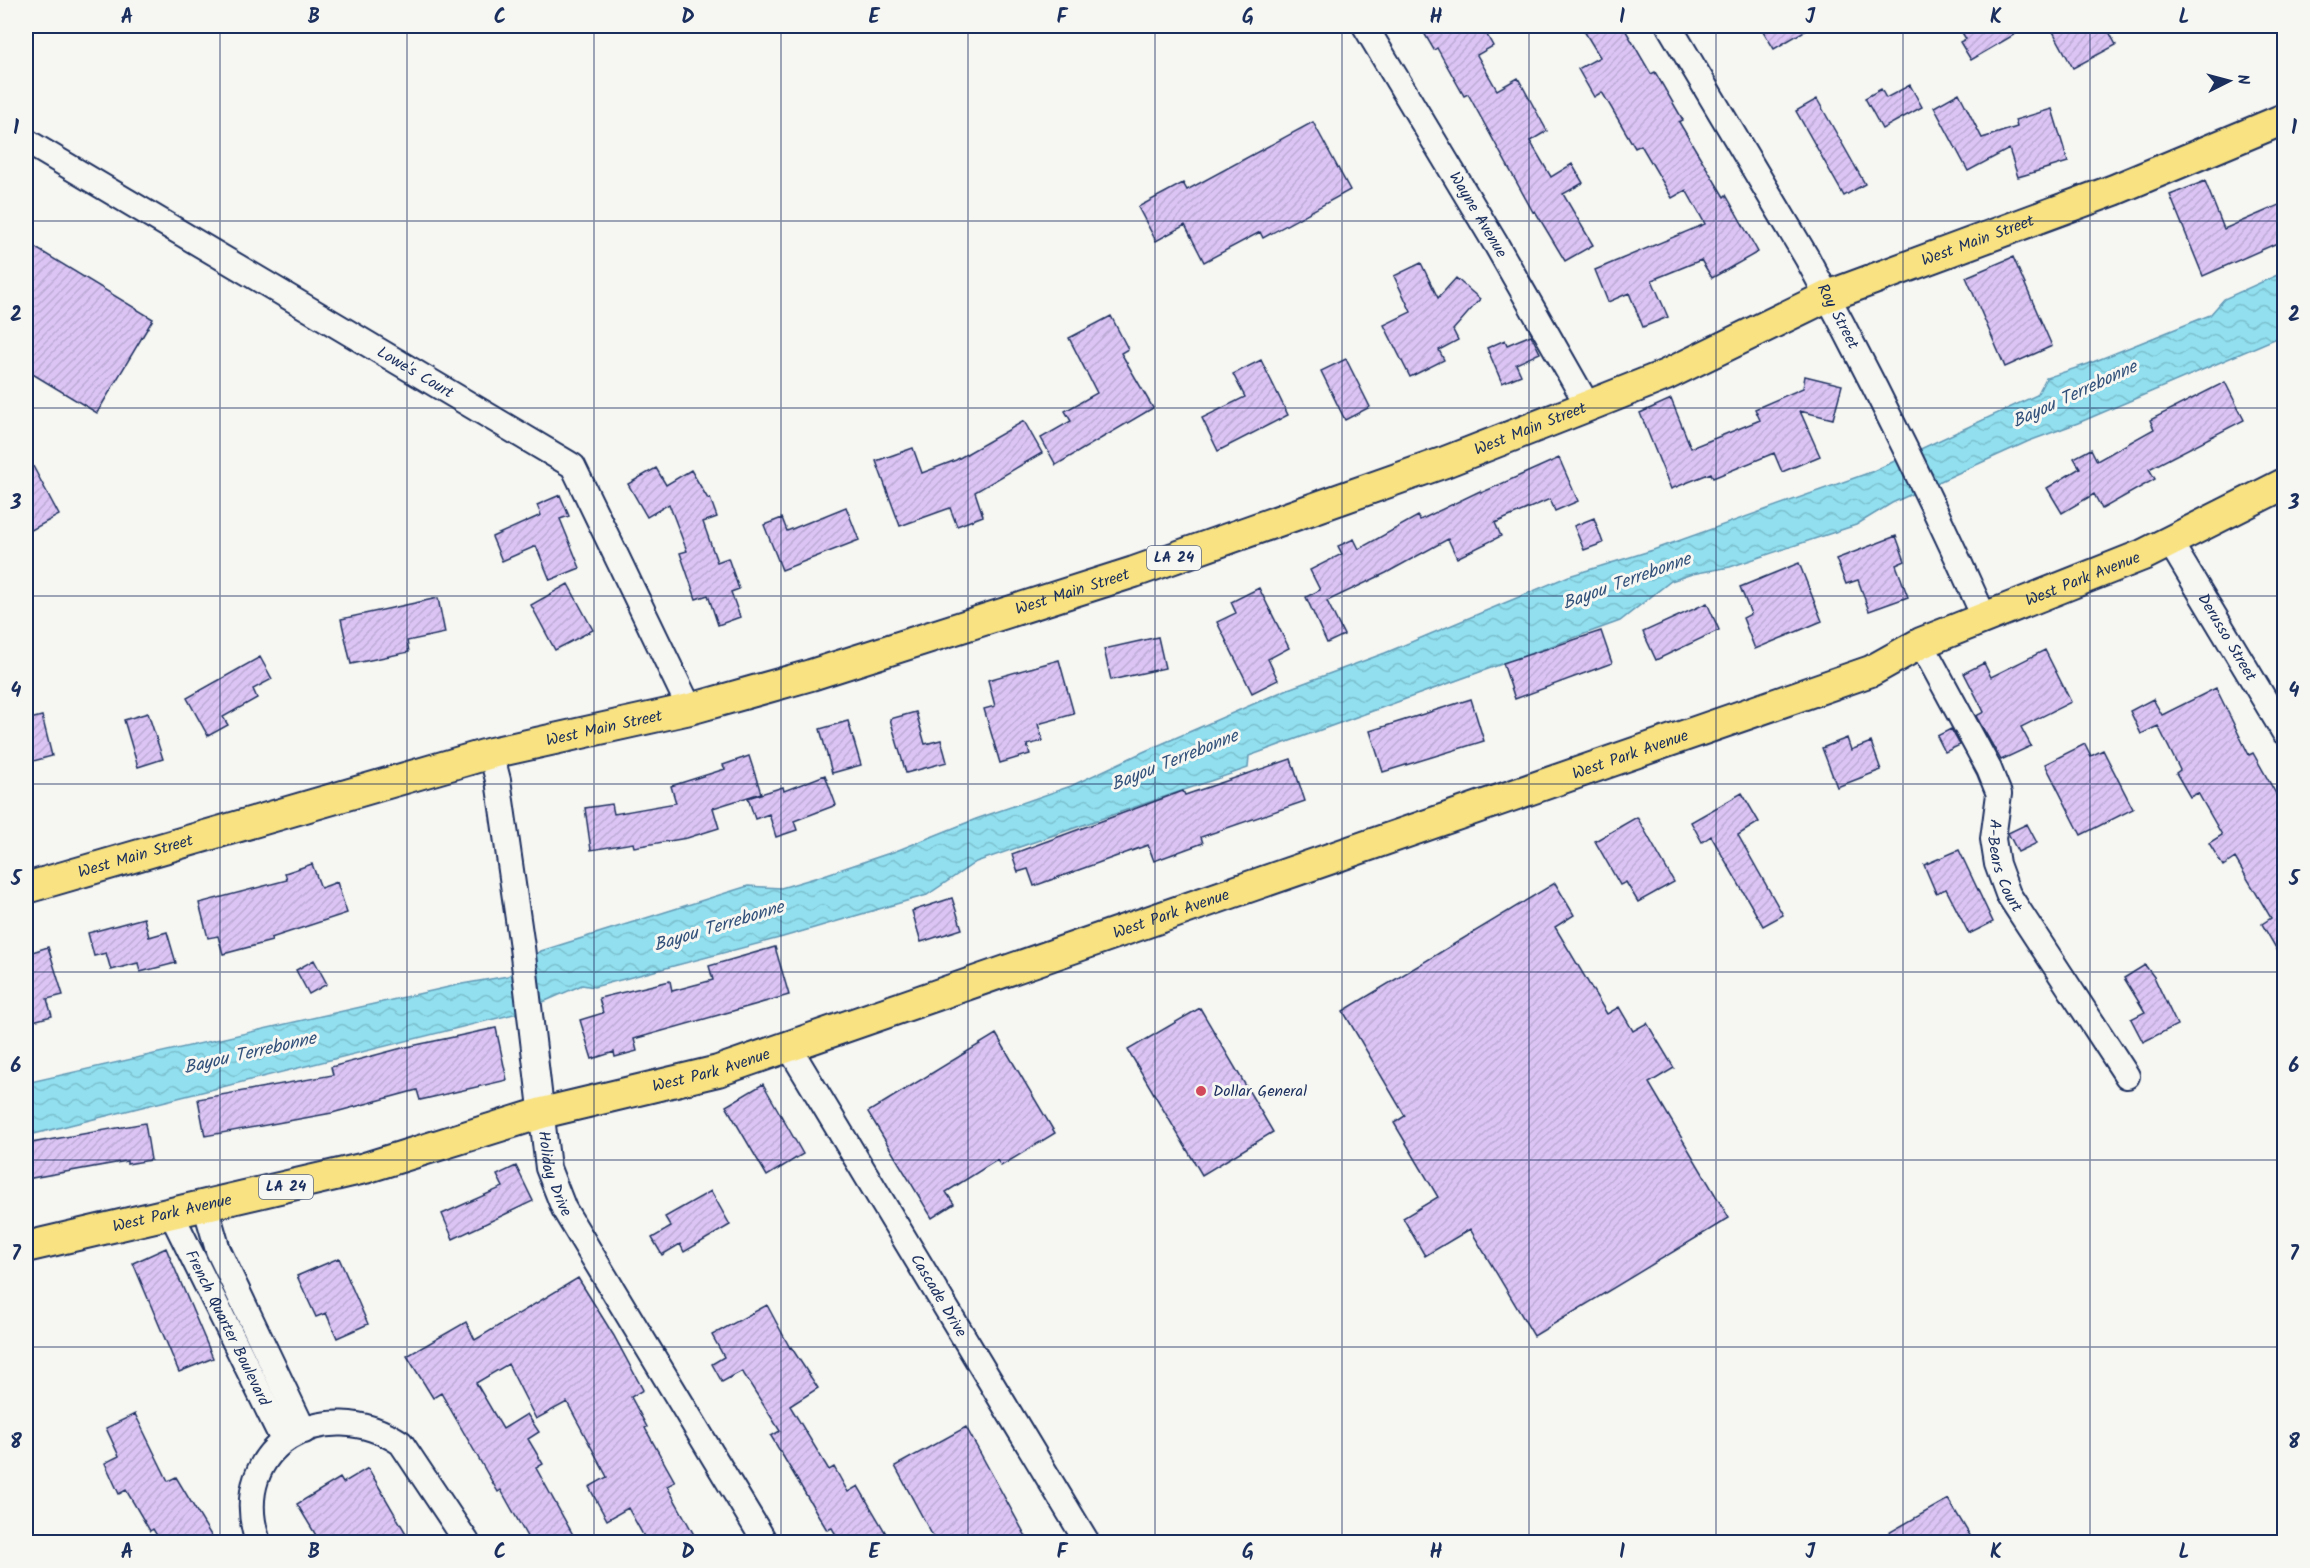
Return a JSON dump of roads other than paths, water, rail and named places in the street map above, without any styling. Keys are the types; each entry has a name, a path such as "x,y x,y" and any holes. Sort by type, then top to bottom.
{"main road":[{"name":"West Main Street","path":"26,888 490,753 690,708 811,675 1134,572 1445,462 1588,406 1666,375 1828,296 2114,190 2284,119"},
{"name":"West Park Avenue","path":"26,1247 365,1168 542,1113 718,1071 1871,670 1921,643 2143,555 2284,484"}],"street":[{"name":"Wayne Avenue","path":"1365,26 1497,246 1588,406"},
{"name":"Roy Street","path":"1669,26 1808,258 1895,427 1985,619"},
{"name":"Lowe's Court","path":"26,141 573,466 690,708"},
{"name":"Derusso Street","path":"2170,542 2284,732"},
{"name":"A-Bears Court","path":"1921,643 1989,769 1999,794 1993,839 1997,864 2008,894 2127,1076"},
{"name":"Holiday Drive","path":"490,753 498,780 522,947 548,1168 564,1209 765,1542"},
{"name":"Cascade Drive","path":"789,1047 1087,1542"},
{"name":"French Quarter Boulevard","path":"205,1205 218,1250 293,1436"},
{"name":"French Quarter Boulevard","path":"171,1213 293,1436"},
{"path":"258,1542 250,1505 253,1485 260,1467 275,1447 293,1436 340,1424 363,1426 386,1433 401,1443 467,1542"}],"water":[{"name":"Bayou Terrebonne","path":"2284,272 2284,335 2078,423 2029,441 1892,503 1856,525 1730,567 1692,574 1671,581 1620,621 1249,756 1248,768 976,862 927,895 783,937 594,987 582,985 518,1013 26,1136 26,1083 462,984 508,976 541,951 748,886 781,888 896,851 976,819 1071,786 1288,689 1385,653 1569,576 1653,550 1871,472 2037,395 2046,378 2088,364 2210,315 2224,299"}],"place":[{"name":"Dollar General","path":"1201,1091"}]}
